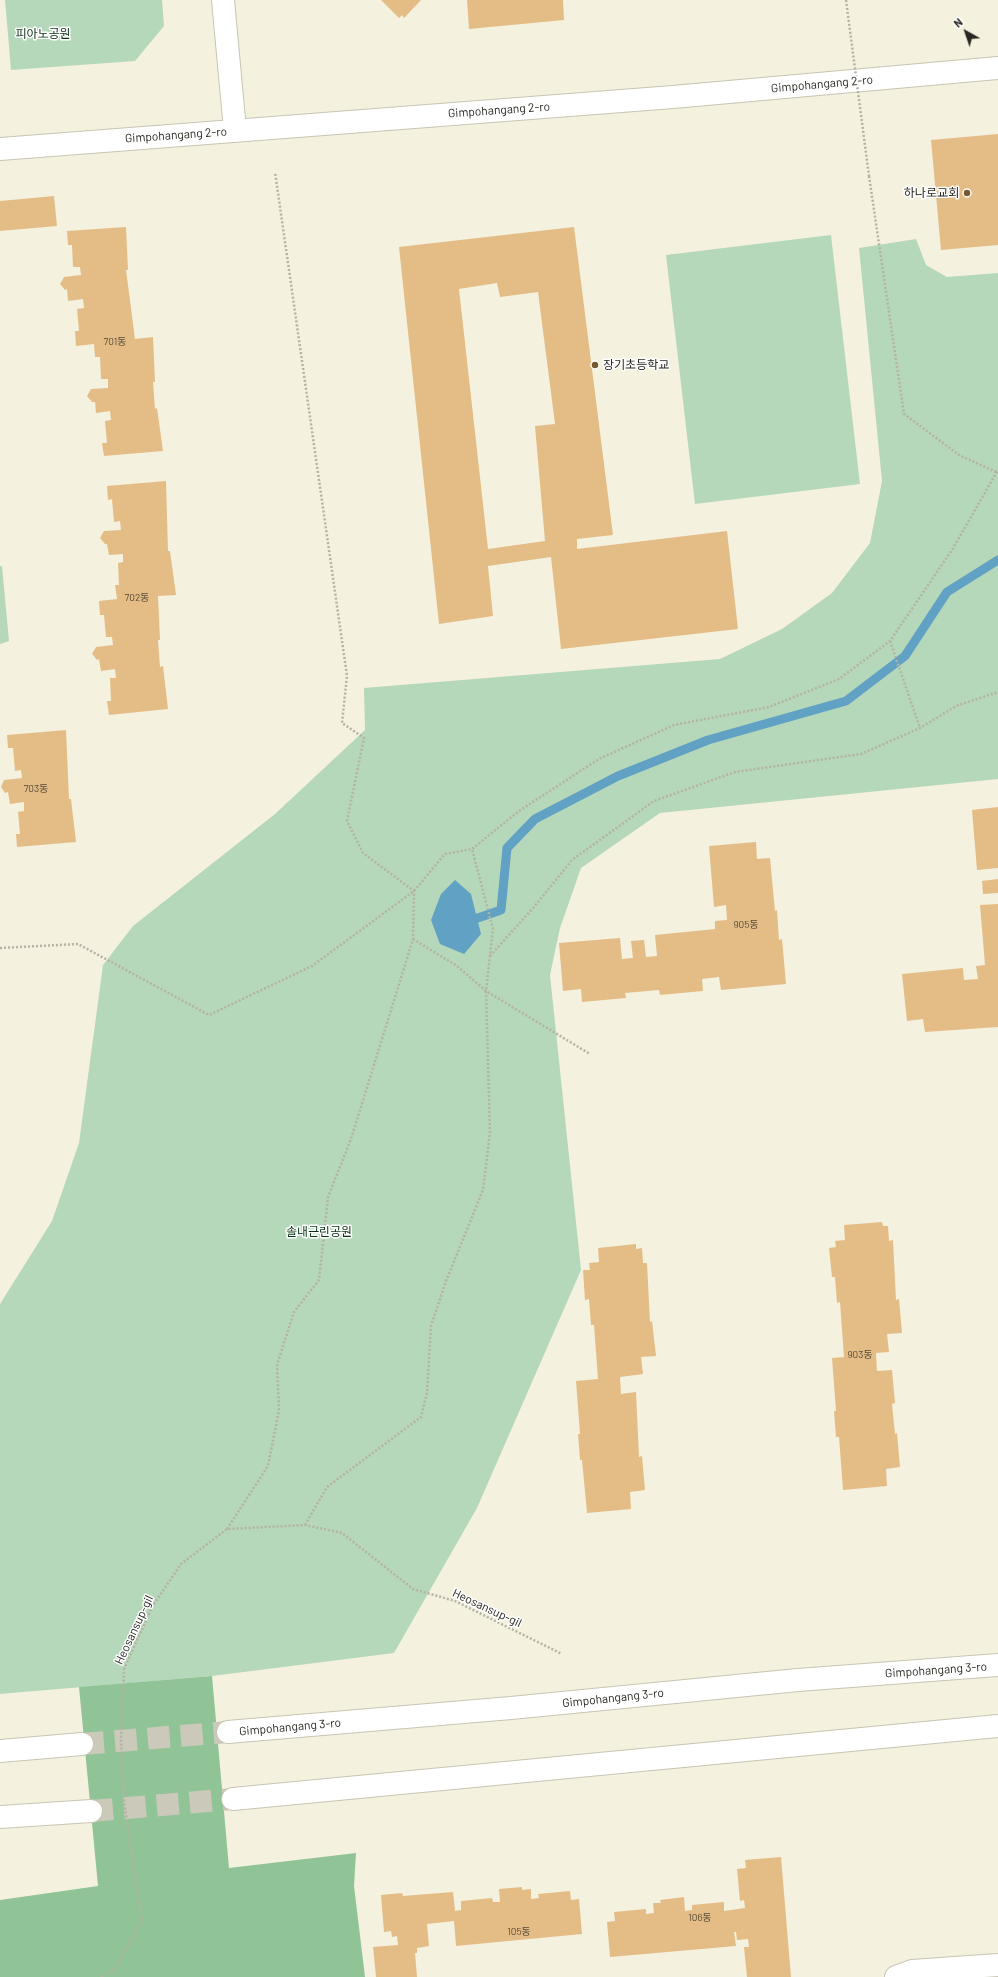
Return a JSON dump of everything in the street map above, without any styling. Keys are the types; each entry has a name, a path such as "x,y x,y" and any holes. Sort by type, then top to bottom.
{"street":[{"path":"223,0 235,130"},
{"name":"Gimpohangang 2-ro","path":"0,149 673,97 998,68"},
{"name":"Gimpohangang 3-ro","path":"228,1732 511,1708 798,1680 998,1665"},
{"path":"232,1799 998,1726"},
{"path":"0,1751 82,1744"},
{"path":"0,1817 91,1811"},
{"path":"896,1977 912,1972 998,1965"}],"path":[{"path":"0,948 78,944 209,1015 312,966 414,891 445,854 472,849 519,811 599,760 674,725 770,707 839,679 890,641 952,550 997,471 959,455 904,414 869,176 846,0"},
{"path":"275,172 347,676 342,723 364,738 347,821 363,853 414,891"},
{"path":"890,641 920,728"},
{"path":"490,956 534,907 572,860 654,801 734,772 861,754 920,728 956,706 998,692"},
{"path":"305,1525 327,1487 421,1417 427,1393 431,1326 446,1281 483,1190 490,1132 486,991 493,929 472,849"},
{"path":"227,1529 268,1466 279,1410 277,1365 294,1312 319,1280 328,1197 352,1139 413,939 414,891"},
{"path":"413,939 457,966 486,991 590,1054"},
{"name":"Heosansup-gil","path":"101,1977 116,1968 142,1921 124,1801 121,1740 124,1669 152,1607 181,1564 227,1529 305,1525 342,1533 412,1588 454,1601 562,1654"}],"green space":[{"name":"피아노공원","path":"5,0 162,0 164,26 135,61 11,70"},
{"path":"831,235 860,484 695,504 666,255"},
{"name":"솔내근린공원","path":"916,239 926,265 947,277 998,273 998,779 660,813 581,868 560,928 550,975 581,1270 477,1508 394,1653 212,1676 0,1694 0,1304 52,1221 79,1143 103,965 133,926 275,814 365,730 364,688 720,659 782,629 832,593 870,543 882,481 859,248"},
{"path":"0,566 2,566 9,641 0,644"},
{"path":"212,1676 229,1868 356,1853 354,1886 365,1977 0,1977 0,1900 98,1886 79,1687"}],"water":[{"path":"455,880 471,894 481,934 464,954 440,944 431,920 441,894"}],"building":[{"path":"381,0 421,0 404,18 402,15 399,18"},
{"path":"467,0 563,0 564,20 469,29"},
{"name":"하나로교회","path":"998,134 998,245 941,250 931,140"},
{"path":"54,196 57,226 0,231 0,201"},
{"path":"126,227 128,270 126,270 135,339 153,337 155,382 153,382 155,409 157,408 163,451 104,456 102,443 107,443 105,421 111,420 110,411 96,413 95,402 92,402 87,396 91,389 108,388 108,379 101,379 100,357 95,357 94,344 76,346 75,331 79,331 77,309 84,308 83,299 68,301 67,289 65,290 60,284 64,277 81,275 80,267 73,267 72,245 68,245 67,231"},
{"path":"574,227 613,535 577,539 577,549 727,531 738,629 561,649 551,557 488,566 493,616 439,624 399,247","holes":["497,283 500,297 538,292 555,424 535,426 545,541 488,549 459,289"]},
{"path":"166,481 168,551 170,551 176,595 158,596 160,640 158,640 160,667 163,666 168,709 109,715 107,701 111,701 110,678 116,678 115,669 101,671 99,659 97,660 92,654 96,647 113,645 112,637 106,637 104,615 100,615 99,601 117,599 115,585 119,585 118,563 123,562 123,554 109,555 107,544 105,544 100,538 104,531 121,530 120,521 114,522 112,499 108,500 107,486"},
{"path":"66,730 69,799 71,799 76,842 17,847 16,834 20,834 18,812 24,811 24,802 10,804 8,792 5,793 1,787 4,780 22,778 21,770 15,771 13,748 8,748 7,735"},
{"path":"998,807 998,868 977,870 972,810"},
{"path":"756,842 757,859 770,858 775,911 777,910 779,940 782,939 786,984 721,990 719,977 702,979 703,991 660,995 659,990 625,993 626,998 582,1002 581,989 563,991 559,943 620,938 622,959 633,958 631,941 644,940 646,957 657,956 655,935 715,929 715,921 727,920 726,905 714,907 709,846"},
{"path":"998,879 998,893 983,894 982,881"},
{"path":"998,904 998,1027 925,1032 923,1019 907,1021 902,974 963,968 964,980 978,979 976,966 985,965 980,905"},
{"path":"882,1222 883,1226 888,1226 889,1241 893,1240 896,1300 899,1299 902,1333 887,1334 889,1352 876,1353 877,1371 892,1370 895,1403 892,1404 895,1434 897,1433 900,1467 886,1469 887,1486 843,1490 839,1437 836,1437 834,1411 836,1411 832,1358 844,1357 840,1302 837,1303 835,1277 832,1277 829,1248 836,1247 835,1241 845,1240 844,1225"},
{"path":"636,1244 636,1249 642,1248 643,1263 647,1263 650,1322 652,1321 656,1356 641,1357 643,1374 620,1377 621,1394 636,1392 639,1457 642,1456 645,1490 630,1492 631,1509 587,1513 582,1460 580,1460 578,1434 580,1434 576,1381 598,1379 594,1325 591,1325 589,1299 585,1300 583,1270 590,1270 589,1263 599,1262 598,1248"},
{"path":"781,1857 791,1977 747,1977 744,1947 749,1947 748,1939 737,1940 736,1932 734,1932 736,1946 610,1957 607,1922 615,1921 614,1912 646,1909 646,1914 654,1913 653,1903 661,1903 660,1900 684,1897 685,1911 692,1910 692,1905 724,1902 724,1911 745,1908 744,1900 740,1901 737,1869 746,1868 745,1860"},
{"path":"522,1887 522,1890 531,1889 531,1899 539,1898 538,1894 570,1891 571,1900 579,1899 582,1934 456,1946 454,1921 427,1924 429,1946 417,1948 417,1953 415,1953 417,1977 376,1977 373,1947 398,1945 397,1936 392,1937 391,1931 384,1932 381,1895 402,1893 403,1896 453,1892 455,1911 461,1910 461,1901 492,1898 493,1902 500,1902 499,1889"}],"waterway":[{"path":"469,921 501,910 507,848 535,819 618,776 708,740 846,701 905,656 947,592 998,560"}],"tunnel":[{"path":"82,1744 228,1732"},
{"path":"91,1811 233,1799"}],"place":[{"name":"하나로교회","path":"967,193"},
{"name":"장기초등학교","path":"595,365"}]}
